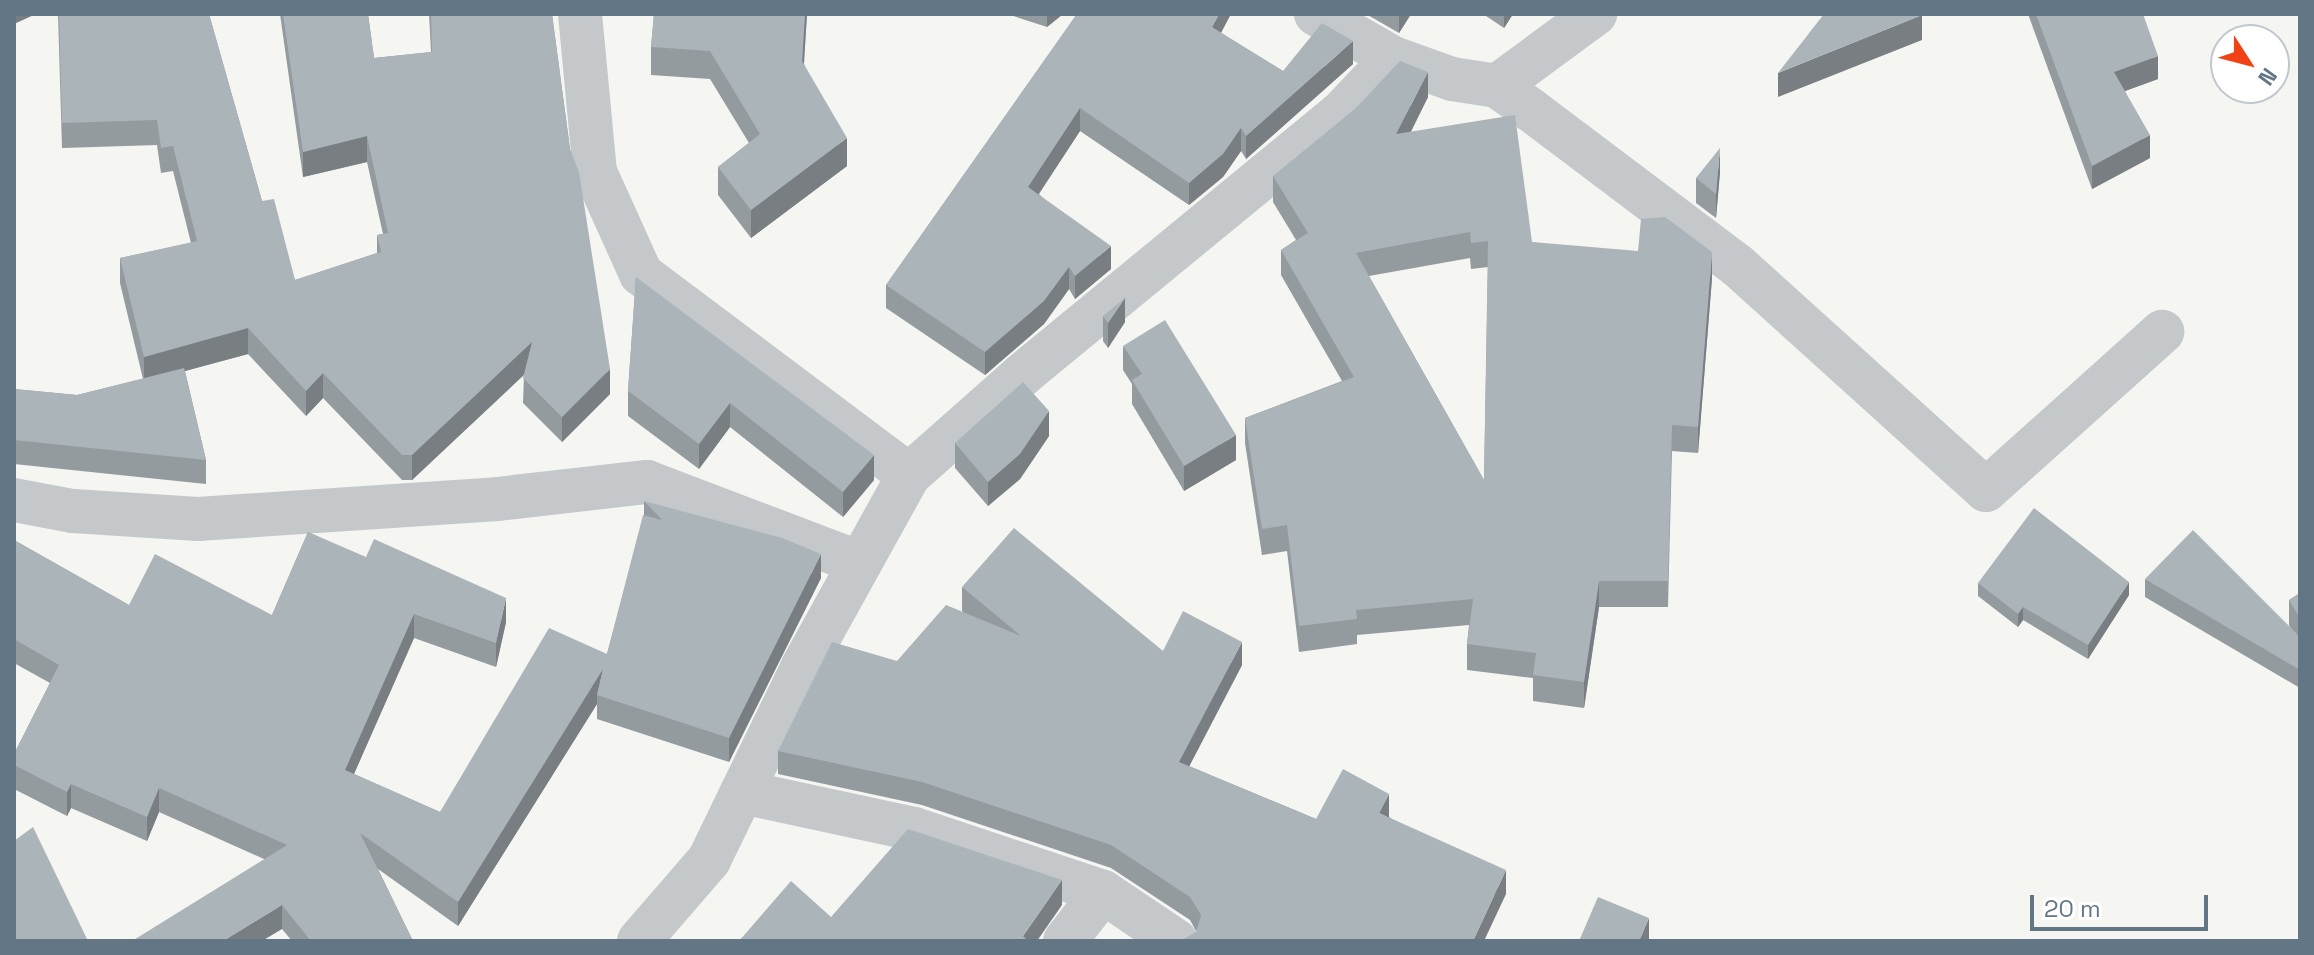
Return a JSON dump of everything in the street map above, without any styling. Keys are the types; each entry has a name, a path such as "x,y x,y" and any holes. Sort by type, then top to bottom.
{"street":[{"path":"580,14 595,172 641,274 909,475"},
{"path":"1316,14 1393,58 1452,79 1497,86 1738,266 1986,490 2162,332"},
{"path":"1497,86 1595,14"},
{"path":"639,941 709,860 803,666 909,475 1007,388 1340,114 1393,58"},
{"path":"14,500 73,511 198,519 497,499 647,482 860,563"},
{"path":"742,792 914,829 1103,892 1176,941"},
{"path":"1065,941 1103,892"}],"building":[{"path":"59,14 209,14 262,201 274,199 295,280 381,252 377,235 388,233 367,136 303,152 283,14 368,14 374,58 432,52 431,14 552,14 570,149 579,172 610,369 562,417 523,378 532,342 412,455 402,455 323,373 306,391 248,328 144,357 120,258 197,241 173,146 161,148 157,120 62,123"},
{"path":"654,14 805,14 802,61 847,138 751,210 718,167 760,134 710,51 651,47"},
{"path":"1077,14 1219,14 1212,27 1283,71 1322,23 1353,41 1246,136 1241,128 1223,154 1189,183 1080,108 1028,187 1111,246 1075,276 1069,267 1044,301 985,352 886,285"},
{"path":"1824,14 1922,14 1922,15 1778,73"},
{"path":"2036,14 2143,14 2158,56 2114,72 2150,135 2092,166"},
{"path":"1400,61 1428,72 1396,134 1515,115 1532,242 1638,251 1641,219 1665,217 1712,252 1698,427 1672,425 1668,581 1599,581 1584,682 1533,675 1536,653 1467,644 1473,599 1356,610 1357,619 1299,626 1287,525 1262,529 1245,418 1354,377 1281,250 1308,233 1273,176 1356,108","holes":["1470,232 1471,243 1488,241 1484,480 1356,253"]},
{"path":"1720,148 1716,194 1696,178"},
{"path":"636,277 874,455 843,492 730,403 699,444 628,391"},
{"path":"1125,298 1108,323 1103,316"},
{"path":"1165,320 1236,435 1184,466 1132,380 1142,374 1123,346"},
{"path":"184,368 206,460 14,440 14,389 77,395"},
{"path":"1023,382 1049,411 1020,454 988,482 955,443"},
{"path":"644,501 782,538 821,554 729,738 597,695 603,669 458,902 360,833 413,941 311,941 282,905 223,941 132,941 287,845 159,788 147,817 71,784 67,792 14,765 14,754 59,665 14,639 14,540 129,605 155,554 272,615 308,532 366,557 374,539 506,598 496,643 414,614 345,770 440,812 549,628 607,654 643,515 662,520"},
{"path":"2034,508 2129,582 2088,645 2023,607 2018,614 1978,583"},
{"path":"1014,528 1163,651 1183,611 1242,642 1179,762 1316,819 1343,769 1389,794 1379,813 1506,870 1473,941 1180,941 1196,932 1201,915 1190,897 1111,845 922,782 778,751 832,642 897,661 946,605 1021,636 962,587"},
{"path":"2193,530 2300,637 2300,670 2145,579"},
{"path":"2300,593 2300,618 2289,600"},
{"path":"33,827 88,941 14,941 14,841"},
{"path":"908,829 1062,880 1023,936 1027,940 739,941 791,881 831,917"},
{"path":"1598,897 1649,918 1639,941 1579,941"}]}
